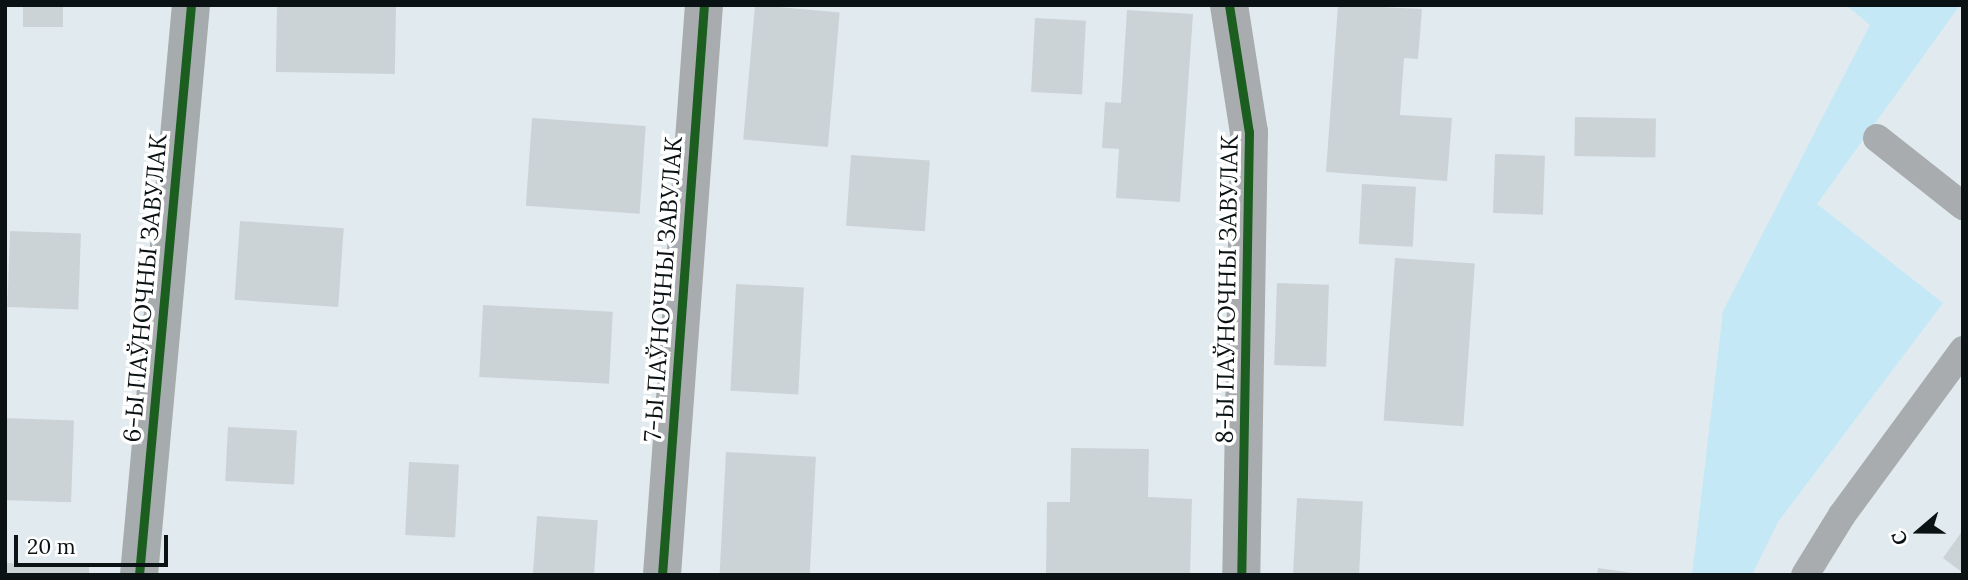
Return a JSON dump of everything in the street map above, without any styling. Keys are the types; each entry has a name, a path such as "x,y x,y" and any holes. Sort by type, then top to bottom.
{"street":[{"name":"6-Ы ПАЎНОЧНЫ ЗАВУЛАК","path":"139,575 191,5"},
{"name":"7-Ы ПАЎНОЧНЫ ЗАВУЛАК","path":"662,575 704,5"},
{"name":"8-Ы ПАЎНОЧНЫ ЗАВУЛАК","path":"1229,5 1249,132 1241,575"}],"lane":[{"path":"1877,138 1963,205"},
{"path":"1805,575 1842,514 1963,350"}],"shaded area":[{"path":"1846,5 1960,5 1817,204 1943,303 1778,522 1752,575 1692,575 1723,311 1870,25"}],"building":[{"path":"23,5 63,5 63,27 23,27"},
{"path":"277,5 396,7 395,74 276,72"},
{"path":"755,5 840,12 828,147 743,139"},
{"path":"1338,5 1422,9 1418,59 1404,58 1400,115 1452,118 1447,181 1326,172"},
{"path":"1127,10 1193,14 1180,202 1116,198 1119,149 1102,148 1105,102 1121,103"},
{"path":"1035,18 1086,21 1082,95 1031,92"},
{"path":"1575,117 1656,118 1655,157 1574,156"},
{"path":"532,118 646,126 640,214 526,206"},
{"path":"1495,154 1545,156 1543,215 1493,213"},
{"path":"851,155 930,161 925,231 846,226"},
{"path":"1362,184 1416,187 1413,247 1359,244"},
{"path":"240,221 344,228 338,307 234,300"},
{"path":"10,231 81,233 78,309 7,307"},
{"path":"1395,258 1475,264 1463,426 1384,421"},
{"path":"1277,283 1329,285 1326,367 1274,365"},
{"path":"736,284 804,288 798,394 730,391"},
{"path":"483,305 613,312 609,384 479,377"},
{"path":"5,418 74,420 71,502 5,500"},
{"path":"228,427 297,431 294,485 225,481"},
{"path":"1071,448 1149,449 1148,497 1192,499 1190,575 1046,575 1047,502 1070,502"},
{"path":"726,452 816,457 810,575 720,575"},
{"path":"409,462 459,465 455,538 405,535"},
{"path":"1297,498 1363,501 1359,575 1293,575"},
{"path":"537,516 598,520 594,575 533,575"},
{"path":"1963,530 1963,573 1943,558"},
{"path":"5,563 89,566 89,575 5,575"},
{"path":"1598,568 1633,573 1633,575 1597,575"}],"cycle path":[{"path":"139,575 191,5"},
{"path":"662,575 704,5"},
{"path":"1229,5 1249,132 1241,575"}]}
